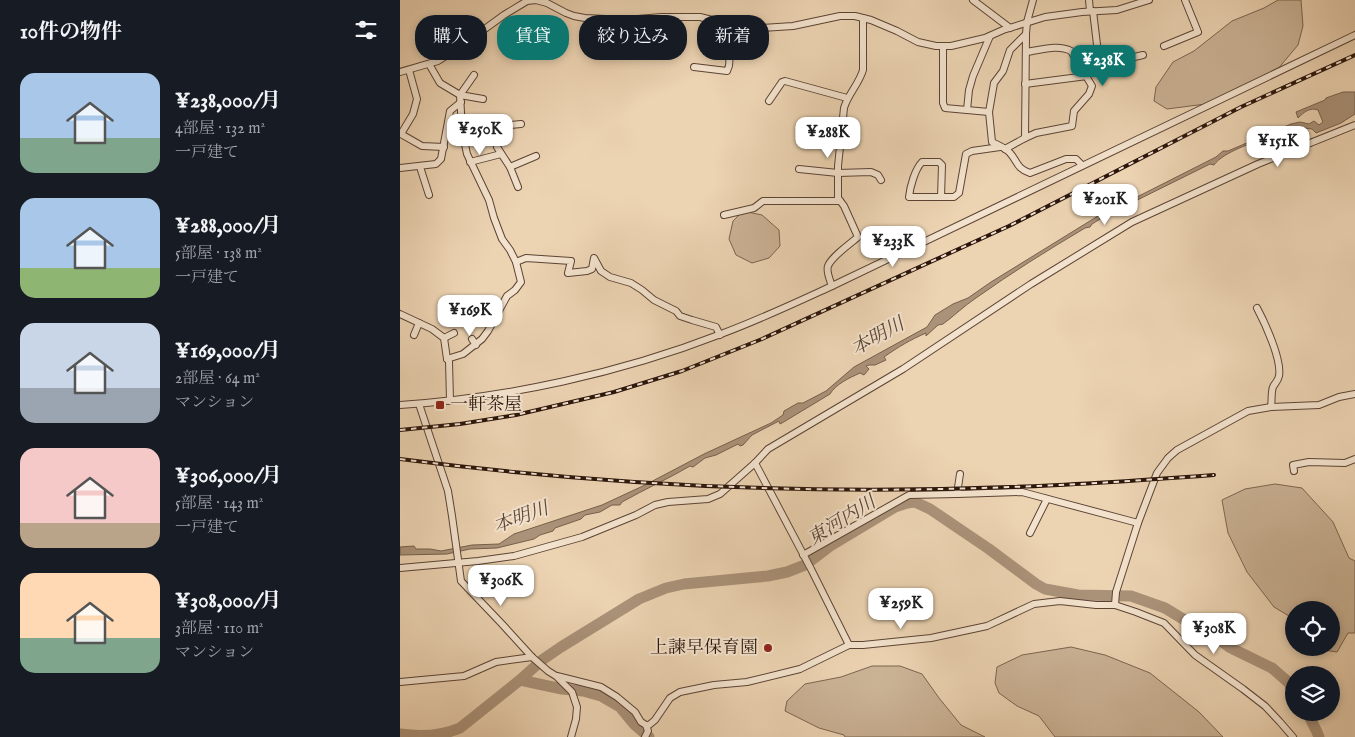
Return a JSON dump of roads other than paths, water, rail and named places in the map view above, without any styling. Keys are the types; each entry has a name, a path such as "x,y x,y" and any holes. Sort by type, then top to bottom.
{"street":[{"path":"400,72 446,57 504,15 527,1 536,0 547,3 566,14 585,18 625,20 662,17 697,18"},
{"path":"973,0 1010,28"},
{"path":"1025,138 1026,34 1034,0"},
{"path":"1089,0 1098,53 1103,59 1114,62 1143,55"},
{"path":"769,28 793,26 840,16 856,16 872,20 918,42 943,46 964,44 1044,17 1117,10 1149,0"},
{"path":"1164,46 1198,32 1185,0"},
{"path":"832,286 828,274 828,265 841,250 858,237 844,206 838,198 838,174 844,108 847,98 861,78 864,70 863,18"},
{"path":"1026,34 1010,50 1003,71 994,83 989,112 992,142 1009,152 1022,170 1030,173 1066,159 1076,159 1082,165"},
{"path":"400,405 450,401 505,393 605,371 673,352 720,335 775,313 1355,35"},
{"path":"967,110 969,90 973,76 990,36"},
{"path":"943,46 943,103 945,108 989,112"},
{"path":"941,197 942,165 938,162 922,162 919,165 909,197 941,197 954,197 959,193 966,154 972,151 1003,148 1036,133 1072,126 1074,111 1089,94 1092,86 1087,76 1071,51 1066,48 1058,47 1026,52"},
{"path":"694,68 727,72 729,60"},
{"path":"429,64 440,82 460,95 483,100"},
{"path":"409,70 417,99 413,114 402,134 422,146 444,147"},
{"path":"447,359 463,354 482,339 507,296 516,290 521,282 516,262 502,239 489,200 470,162 465,146 460,95 474,75"},
{"path":"1026,84 1087,76"},
{"path":"769,101 782,82 786,81 847,98"},
{"path":"400,168 436,164 441,159 450,111 461,102"},
{"path":"462,130 521,124"},
{"path":"400,568 457,560 514,556 582,537 636,515 655,505 668,502 708,499 720,494 768,449 903,369 1031,284 1132,222 1250,168 1355,125"},
{"path":"470,162 499,150 510,167 518,187"},
{"path":"510,167 536,156"},
{"path":"420,167 429,195"},
{"path":"799,169 838,174 871,172 878,175 882,180"},
{"path":"724,215 754,208 763,201 840,201"},
{"path":"516,262 526,258 571,261 568,274 592,269 594,258 601,272 631,283 654,300 676,311 680,316 716,327 720,335"},
{"path":"1258,308 1268,330 1277,358 1279,375 1277,382 1272,388 1271,407"},
{"path":"400,314 419,322 444,338 447,359 449,361 450,401"},
{"path":"414,335 419,322"},
{"path":"482,339 487,324"},
{"path":"444,338 454,333"},
{"path":"472,338 476,345"},
{"path":"1115,604 1116,592 1138,523 1157,473 1168,458 1177,450 1248,411 1271,407 1319,404 1355,394"},
{"path":"418,404 448,491 460,581 534,658 572,692 577,708 571,737"},
{"path":"1294,471 1292,466 1309,462 1345,463 1355,459"},
{"path":"755,463 811,568 849,645"},
{"path":"957,494 960,474"},
{"path":"805,557 909,495 1022,492 1138,523"},
{"path":"1030,532 1047,499"},
{"path":"646,731 670,698 680,692 714,685 747,682 800,669 849,645 930,638 987,626 1034,604 1060,601 1096,605 1115,604 1164,623 1195,655 1264,706 1293,737"},
{"path":"400,682 464,676 496,662 534,658"},
{"path":"556,676 601,687 635,712 646,731"}],"waterway":[{"name":"東河内川","path":"400,734 431,735 446,733 460,728 542,660 639,599 666,588 684,584 768,576 787,572 805,565 830,546 895,507 915,502 930,509 1045,589 1078,595 1131,596 1165,608 1183,619 1205,627 1229,647 1272,668 1285,679"},
{"path":"520,680 601,696 620,707 634,724 649,737"},
{"name":"東河内川","path":"1311,721 1319,737"}],"railway":[{"path":"400,430 460,424 516,415 614,392 682,371 762,339 1009,226 1241,107 1355,55"},
{"path":"400,459 476,468 628,481 781,489 857,490 1010,487 1214,475"}],"place":[{"name":"一軒茶屋","path":"440,405"},
{"name":"上諫早保育園","path":"768,648"}],"water label":[{"name":"本明川","path":"878,337"},
{"name":"本明川","path":"521,518"}]}
